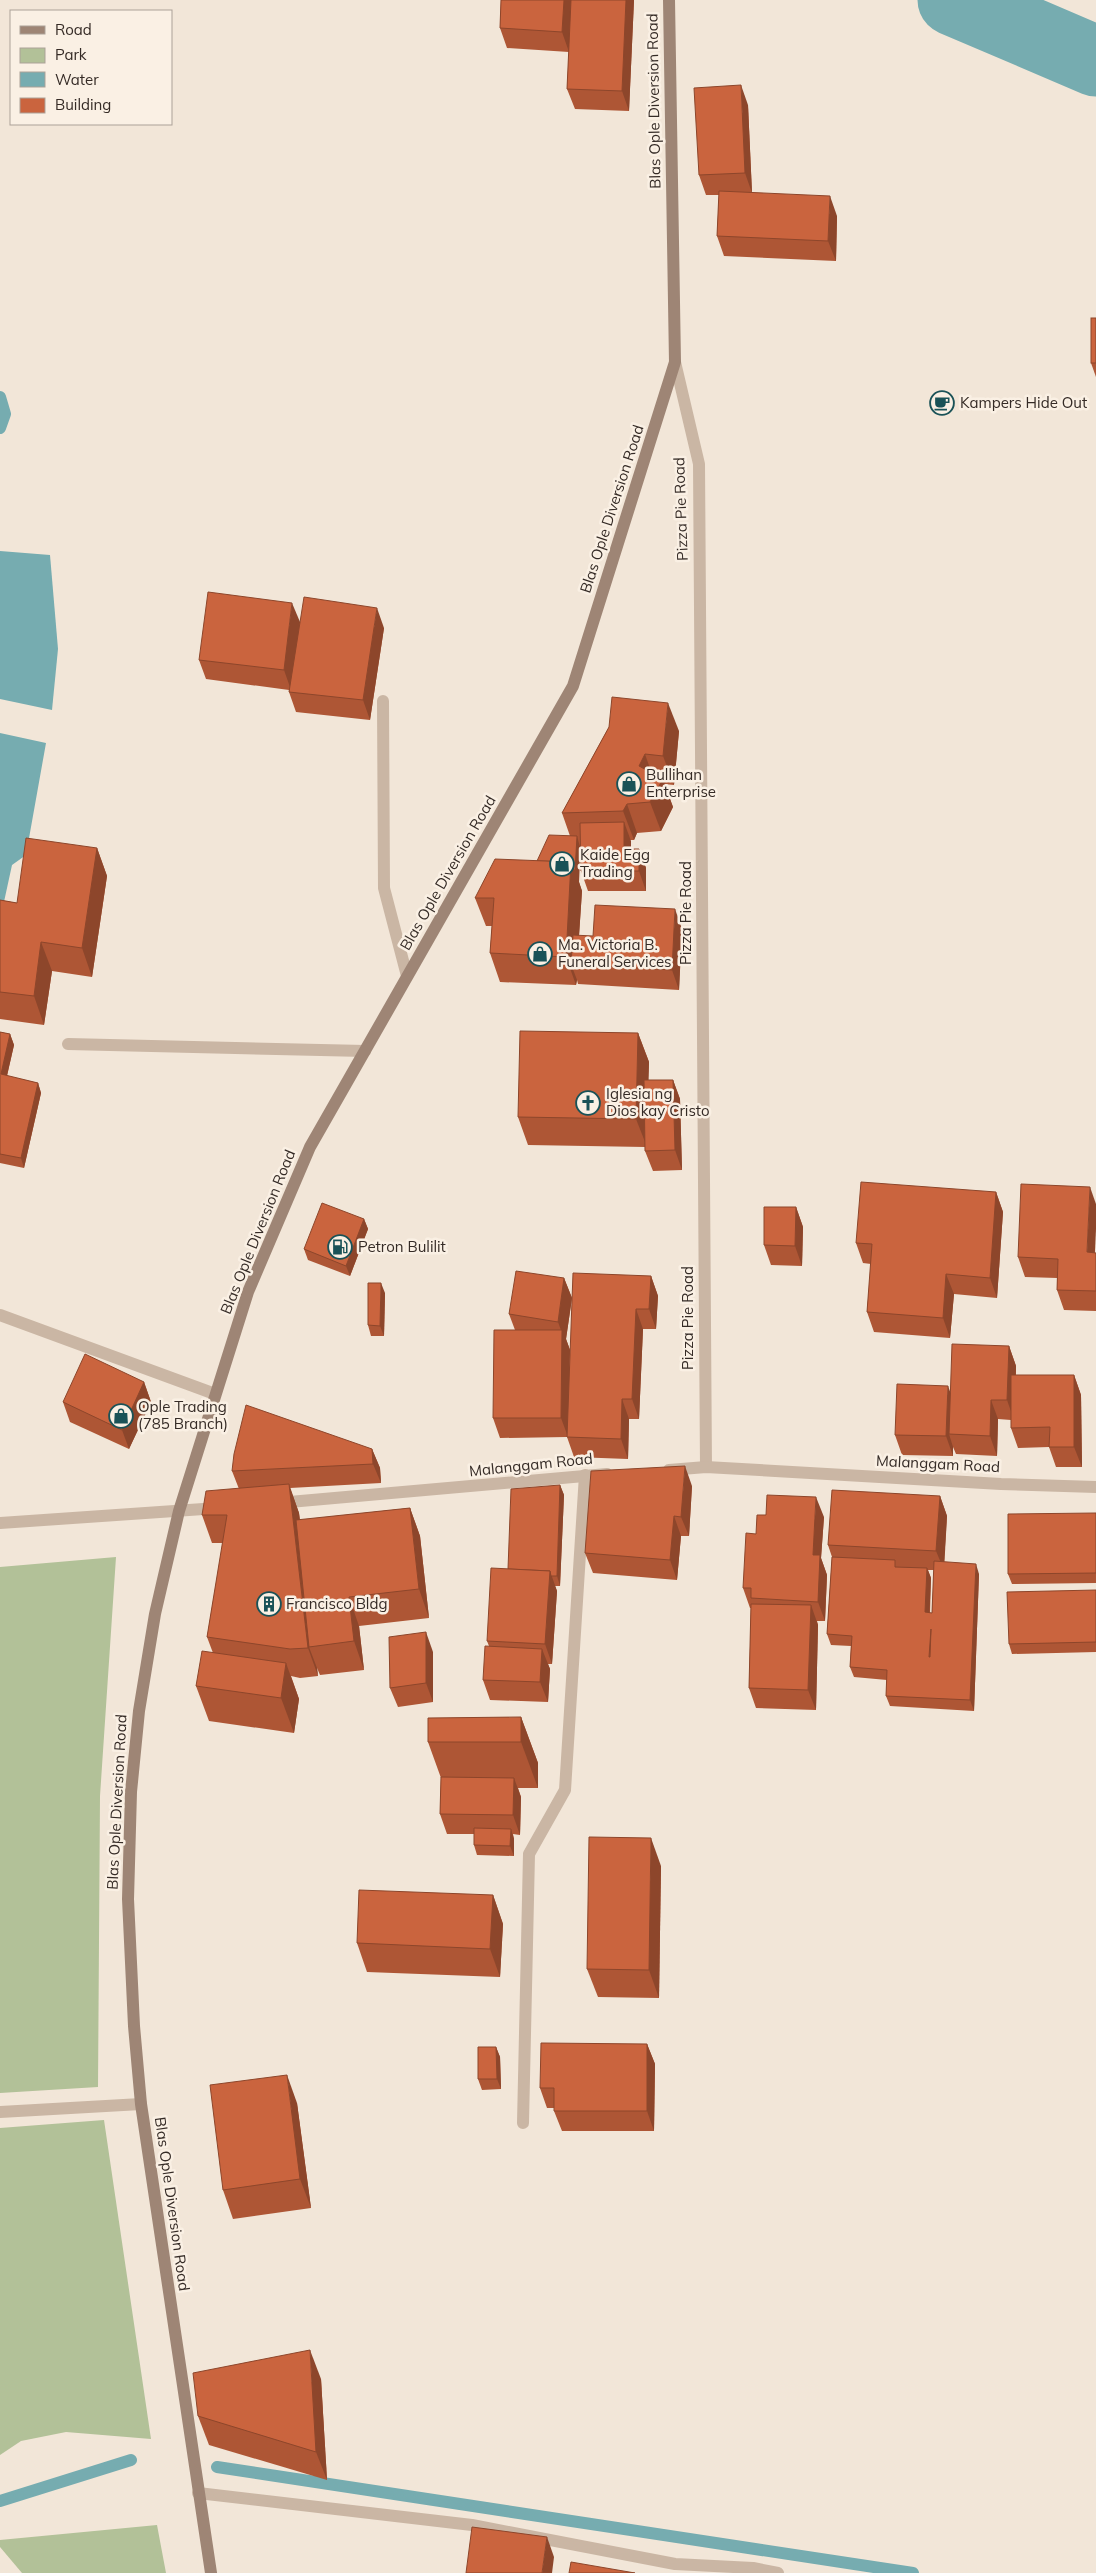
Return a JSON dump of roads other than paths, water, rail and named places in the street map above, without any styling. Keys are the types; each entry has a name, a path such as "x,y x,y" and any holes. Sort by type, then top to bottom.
{"main road":[{"name":"Blas Ople Diversion Road","path":"212,2573 198,2493 141,2104 134,2026 128,1899 131,1792 139,1711 155,1614 180,1511 248,1292 310,1147 572,686 675,362 669,0"}],"street":[{"name":"Pizza Pie Road","path":"675,362 699,464 706,1467"},
{"path":"383,700 384,888 407,976"},
{"path":"68,1044 365,1051"},
{"path":"0,1315 215,1394"},
{"name":"Malanggam Road","path":"659,1470 706,1467 1001,1484 1096,1487"},
{"name":"Malanggam Road","path":"267,1504 480,1487 585,1475 622,1473"},
{"path":"523,2123 529,1854 565,1790 585,1475"},
{"path":"0,1523 228,1507"},
{"path":"0,2112 141,2104"},
{"path":"198,2493 472,2525 675,2564 753,2568 778,2573"}],"water":[{"path":"0,551 50,555 58,649 52,710 0,699"},
{"path":"0,733 46,743 26,855 12,865 2,911 0,912"}],"waterway":[{"path":"953,0 1096,61"},
{"path":"0,397 5,414 0,428"},
{"path":"0,2501 131,2460"},
{"path":"217,2467 913,2573"}],"place":[{"name":"Kampers Hide Out","path":"942,403"},
{"name":"Bullihan Enterprise","path":"629,784"},
{"name":"Kaide Egg Trading","path":"562,864"},
{"name":"Ma. Victoria B. Funeral Services","path":"540,954"},
{"name":"Iglesia ng Dios kay Cristo","path":"588,1103"},
{"name":"Petron Bulilit","path":"340,1247"},
{"name":"Ople Trading (785 Branch)","path":"121,1416"},
{"name":"Francisco Bldg","path":"269,1604"}]}
